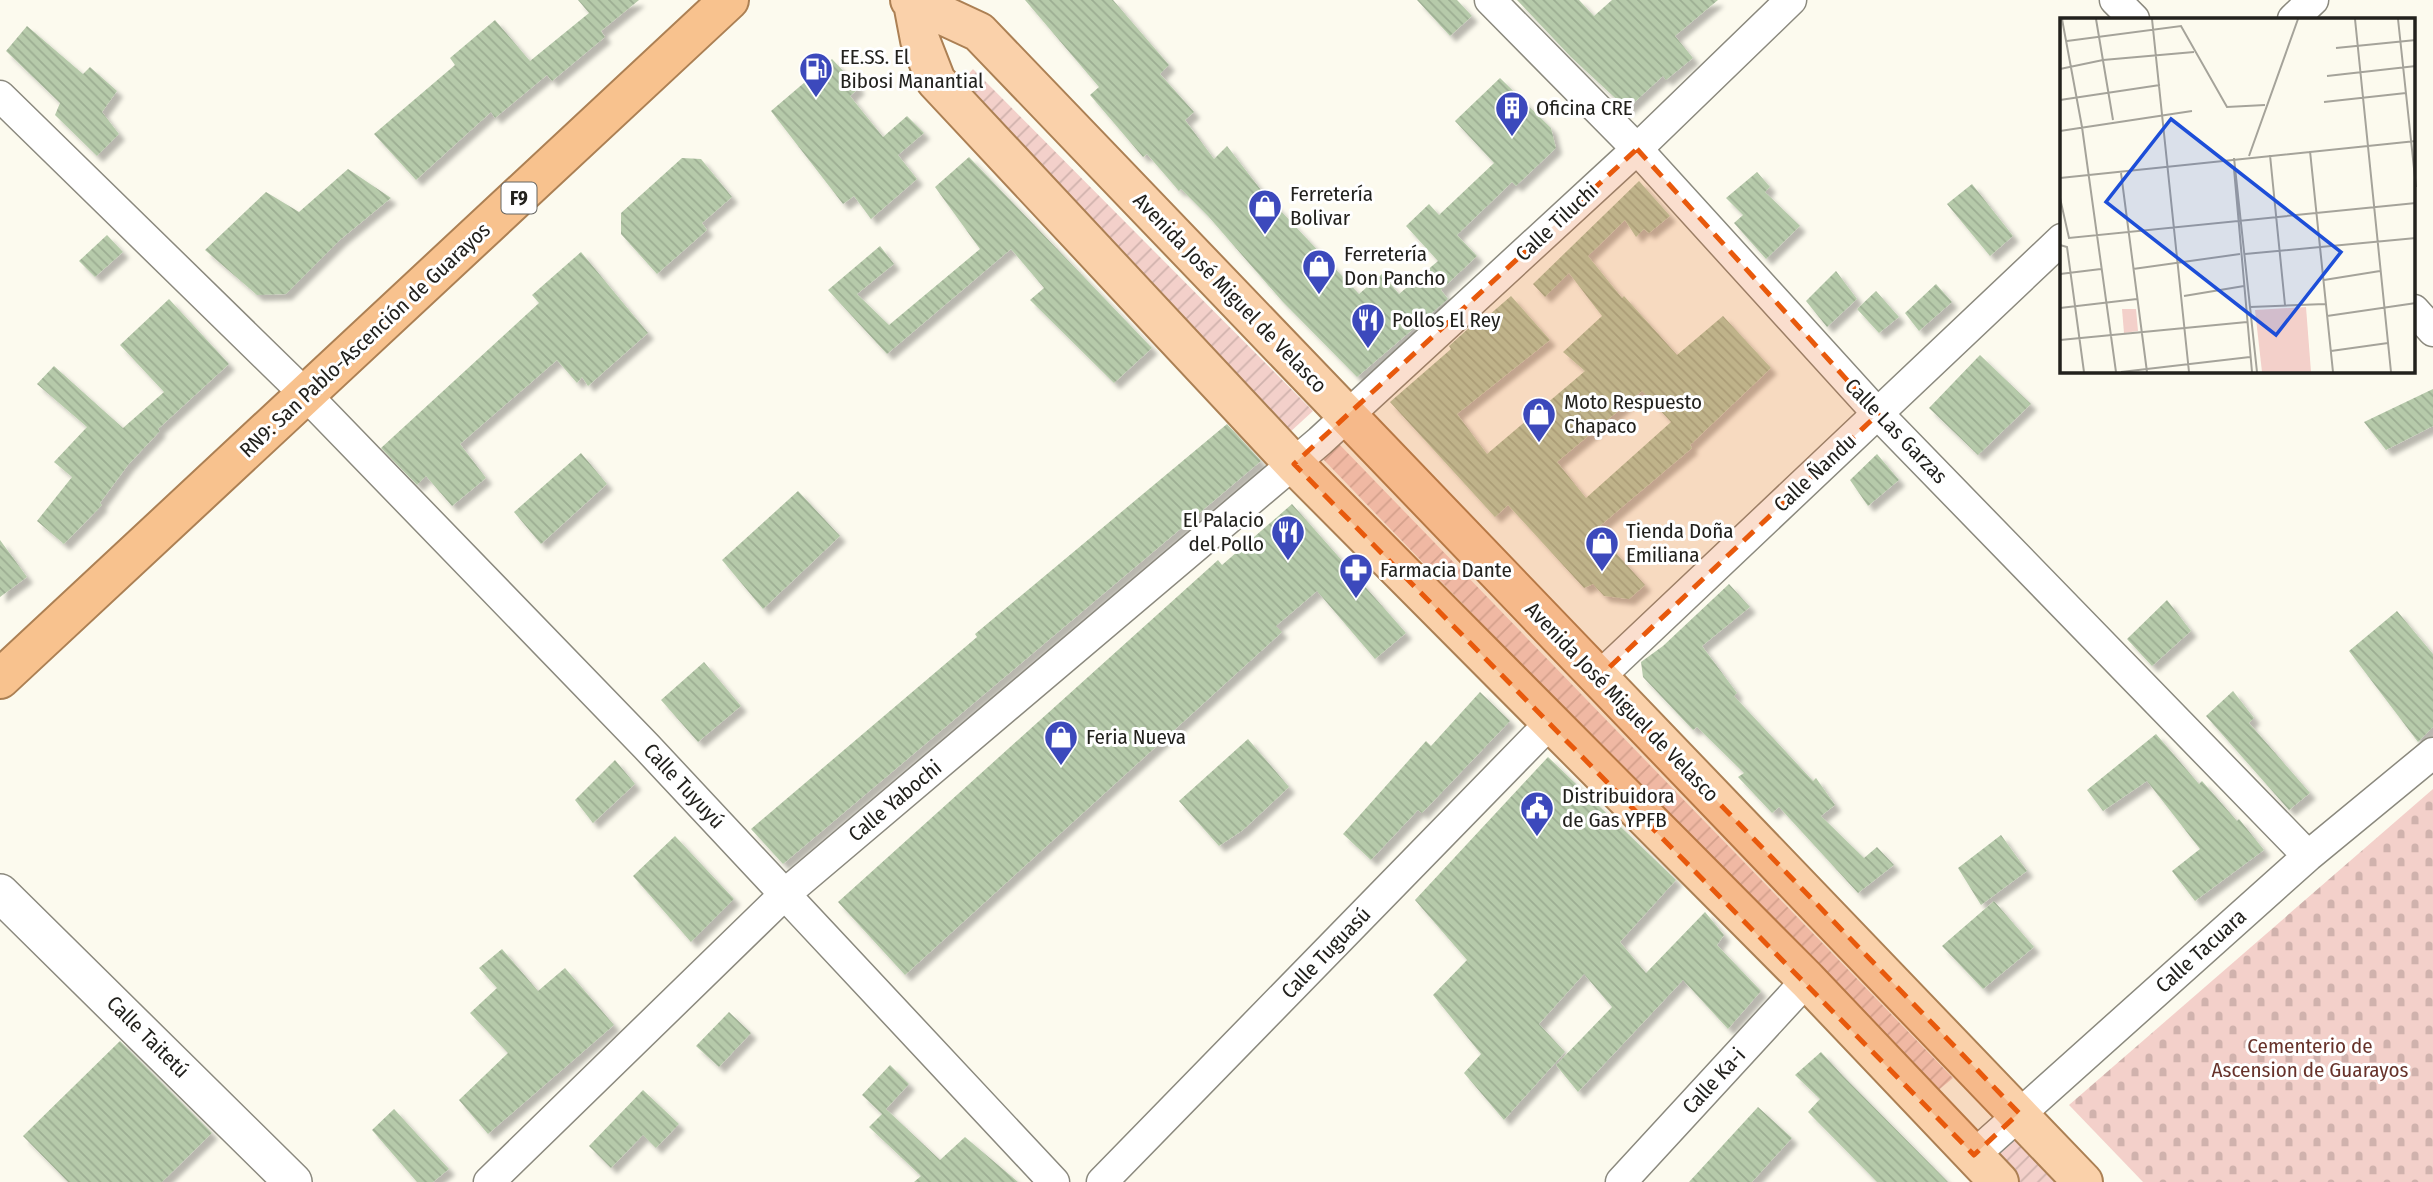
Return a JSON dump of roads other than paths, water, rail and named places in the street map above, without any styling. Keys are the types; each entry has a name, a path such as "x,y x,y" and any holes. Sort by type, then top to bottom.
{"highway":[{"name":"RN9: San Pablo-Ascención de Guarayos","path":"0,679 307,396 729,0"}],"main road":[{"name":"Avenida José Miguel de Velasco","path":"911,1 979,32 2083,1182"},
{"name":"Avenida José Miguel de Velasco","path":"911,1 920,40 936,81 1307,453 1550,723 1807,980 1986,1168"}],"street":[{"name":"Calle Las Garzas","path":"1490,0 1637,149 1878,414 2308,856"},
{"name":"Calle Tiluchi","path":"1307,453 1637,149 1791,0"},
{"path":"2115,0 2133,18"},
{"path":"2294,18 2313,0"},
{"name":"Calle Tuyuyú","path":"0,96 307,396 785,894 1054,1182"},
{"name":"Calle Ñandu","path":"1598,678 2060,241"},
{"path":"2416,312 2433,331"},
{"name":"Calle Yabochi","path":"489,1182 785,894 1307,453"},
{"name":"Calle Tuguasú","path":"1102,1182 1550,723"},
{"name":"Calle Tacuara","path":"1986,1168 2019,1113 2308,856 2433,752"},
{"name":"Calle Taitetú","path":"0,893 293,1182"},
{"name":"Calle Ka-i","path":"1620,1182 1807,980"}],"place":[{"name":"EE.SS. El Bibosi Manantial","path":"816,99"},
{"name":"Oficina CRE","path":"1512,138"},
{"name":"Ferretería Bolivar","path":"1265,236"},
{"name":"Ferretería Don Pancho","path":"1319,296"},
{"name":"Pollos El Rey","path":"1368,350"},
{"name":"Moto Respuesto Chapaco","path":"1539,444"},
{"name":"El Palacio del Pollo","path":"1288,562"},
{"name":"Tienda Doña Emiliana","path":"1602,573"},
{"name":"Farmacia Dante","path":"1356,600"},
{"name":"Feria Nueva","path":"1061,767"},
{"name":"Distribuidora de Gas YPFB","path":"1537,838"}],"park label":[{"name":"Cementerio de Ascension de Guarayos","path":"2310,1058"}]}
